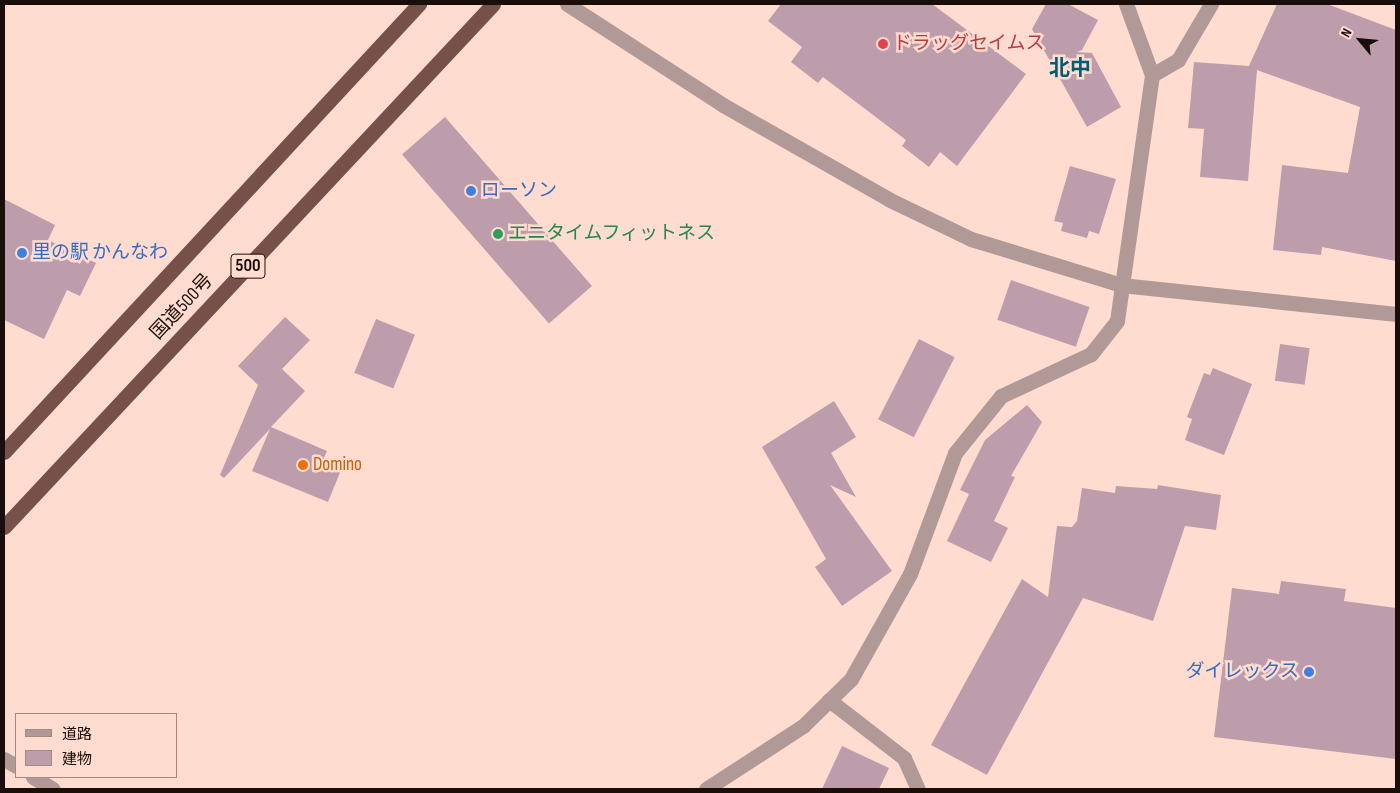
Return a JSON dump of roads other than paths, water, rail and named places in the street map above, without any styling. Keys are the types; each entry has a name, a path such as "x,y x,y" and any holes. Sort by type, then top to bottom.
{"highway":[{"name":"国道500号","path":"4,452 419,4"},
{"name":"国道500号","path":"4,527 493,4"}],"street":[{"path":"567,4 723,105 890,200 971,239 1121,285 1396,314"},
{"path":"706,789 803,726 851,679 910,574 955,453 1001,396 1091,354 1118,321 1121,285 1152,75 1126,4"},
{"path":"1152,75 1178,60 1211,4"},
{"path":"829,700 904,758 918,789"},
{"path":"4,759 15,765"},
{"path":"35,778 53,789"}],"place":[{"name":"ドラッグセイムス","path":"883,44"},
{"name":"ローソン","path":"471,191"},
{"name":"エニタイムフィットネス","path":"498,234"},
{"name":"里の駅 かんなわ","path":"22,253"},
{"name":"Domino","path":"303,465"},
{"name":"ダイレックス","path":"1309,672"}],"district":[{"name":"北中","path":"1070,69"}]}
